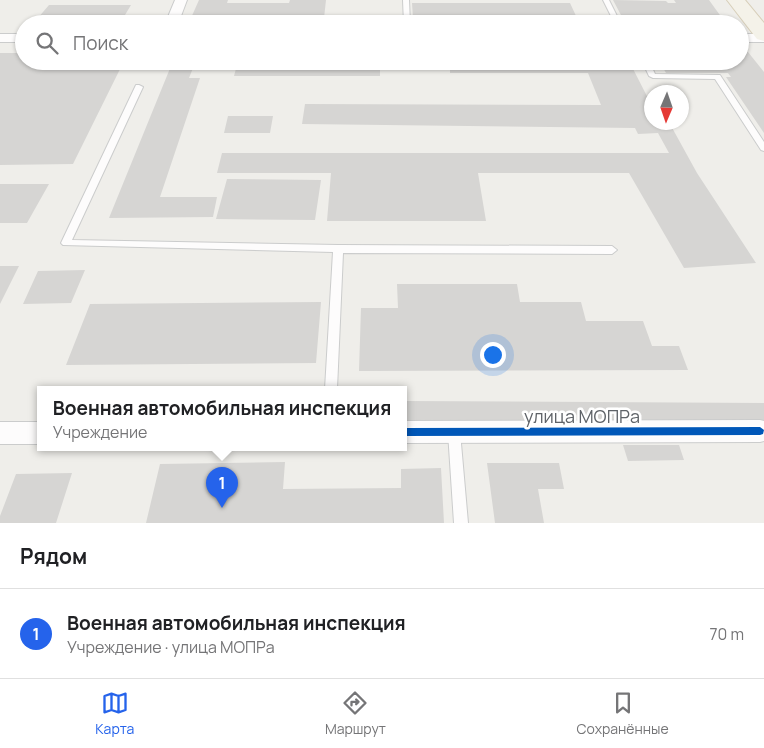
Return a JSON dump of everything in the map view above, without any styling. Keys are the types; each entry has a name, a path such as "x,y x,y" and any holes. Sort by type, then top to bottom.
{"main road":[{"path":"736,0 748,15"},
{"path":"749,17 764,36"}],"street":[{"path":"175,15 181,0"},
{"path":"749,37 764,36"},
{"path":"0,38 15,38"},
{"name":"улица МОПРа","path":"407,432 760,431"},
{"path":"0,433 37,433"}],"lane":[{"path":"406,0 407,15"},
{"path":"606,0 614,15"},
{"path":"650,70 653,76 717,77 764,148"},
{"path":"139,87 66,243 338,249 612,250"},
{"path":"331,386 338,249"},
{"path":"454,432 461,523"}],"building":[{"path":"199,0 228,0 227,3 289,3 290,0 326,0 324,15 192,15"},
{"path":"613,0 666,1 668,3 676,3 674,0 709,0 720,15 621,15"},
{"path":"412,3 570,3 576,15 413,15"},
{"path":"49,5 131,5 125,15 40,15"},
{"path":"0,53 15,53 15,70 120,70 73,164 0,165"},
{"path":"749,53 764,72 764,133 726,77 731,77 728,73 666,73 664,70 749,70"},
{"path":"169,70 192,70 189,78 200,78 160,197 217,197 213,217 109,218"},
{"path":"236,70 380,70 380,76 234,76"},
{"path":"450,70 634,70 644,90 644,130 673,130 697,173 756,263 684,268 629,173 478,173 486,221 327,221 331,173 217,173 222,153 669,153 658,133 638,134 635,128 302,124 305,104 601,105 588,73 450,73"},
{"path":"228,116 273,116 270,133 224,133"},
{"path":"227,179 321,180 315,220 216,219"},
{"path":"0,184 49,184 27,223 0,223"},
{"path":"0,266 19,266 0,304"},
{"path":"85,270 71,303 23,304 38,271"},
{"path":"397,284 517,284 520,302 581,302 586,321 643,321 652,346 679,346 688,370 359,371 361,308 398,308"},
{"path":"321,302 316,363 66,365 90,304"},
{"path":"407,401 764,403 764,427 407,423"},
{"path":"623,445 679,445 684,460 628,461"},
{"path":"285,462 283,489 401,488 401,469 441,468 444,523 146,523 160,464"},
{"path":"487,463 559,463 564,489 538,489 544,523 495,523"},
{"path":"72,473 56,523 0,523 0,516 16,474"}],"cycle path":[{"path":"407,432 760,431"}],"place":[{"name":"Военная автомобильная инспекция","path":"222,508"}]}
